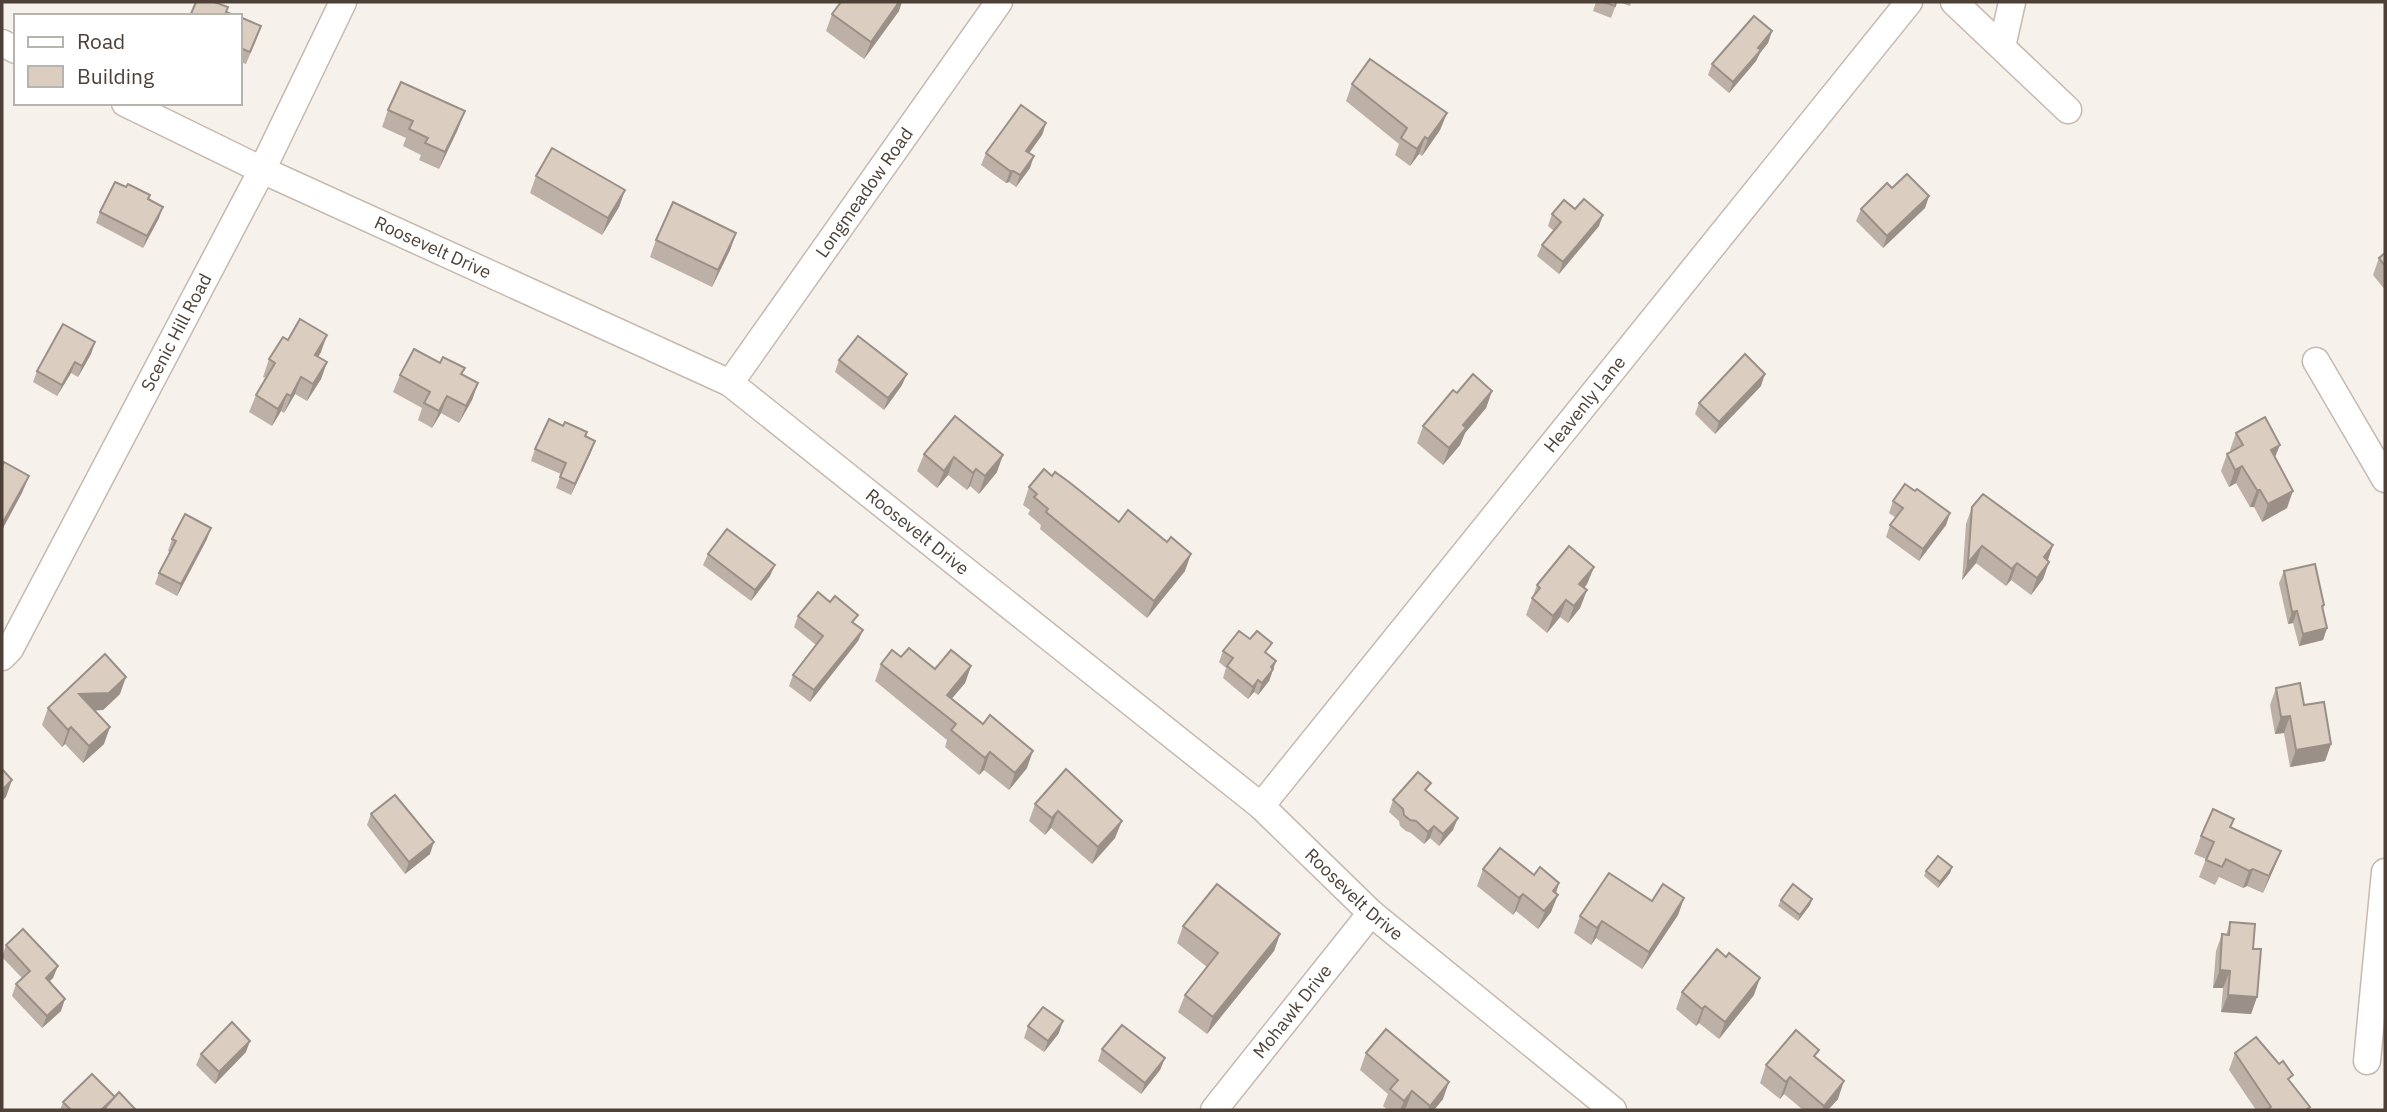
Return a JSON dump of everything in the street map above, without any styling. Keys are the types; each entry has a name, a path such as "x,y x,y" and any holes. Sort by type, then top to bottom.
{"street":[{"name":"Scenic Hill Road","path":"2,657 10,649 262,170 343,2"},
{"name":"Longmeadow Road","path":"730,383 999,2"},
{"name":"Heavenly Lane","path":"1261,806 1909,2"},
{"path":"1954,2 2068,110"},
{"path":"2002,47 2012,2"},
{"name":"Roosevelt Drive","path":"129,105 262,170 730,383 1261,806 1371,913 1614,1110"},
{"path":"2316,361 2385,479"},
{"path":"2367,1061 2385,872"},
{"name":"Mohawk Drive","path":"1214,1110 1371,913"}],"building":[{"path":"196,2 214,2 228,7 226,12 231,14 191,14"},
{"path":"841,2 899,2 871,42 832,14"},
{"path":"1754,16 1772,31 1758,48 1761,50 1733,82 1712,64"},
{"path":"242,18 261,26 250,52 242,49"},
{"path":"1370,59 1447,113 1417,149 1401,138 1407,128 1352,84"},
{"path":"401,82 465,111 445,152 425,143 428,138 409,129 413,121 388,110"},
{"path":"1021,105 1046,123 1026,151 1034,156 1020,175 986,153"},
{"path":"552,148 625,190 608,218 536,176"},
{"path":"1907,174 1929,196 1887,236 1861,209 1887,183 1892,188"},
{"path":"115,182 126,187 128,184 150,195 148,199 163,207 147,236 100,212"},
{"path":"1584,199 1603,215 1563,262 1542,245 1561,222 1552,214 1564,200 1575,209"},
{"path":"673,202 736,233 718,270 656,240"},
{"path":"2385,253 2385,266 2379,258"},
{"path":"300,319 327,335 315,355 327,362 313,384 301,377 291,396 287,394 278,409 256,395 275,363 269,359 283,337 288,340"},
{"path":"63,324 95,342 82,366 75,362 62,385 37,371"},
{"path":"858,336 907,374 888,398 839,360"},
{"path":"414,349 440,363 443,357 465,368 461,374 478,383 466,406 447,396 439,411 424,403 430,392 400,375"},
{"path":"1745,354 1765,374 1719,422 1699,403"},
{"path":"1473,374 1492,391 1463,425 1466,428 1449,448 1423,426 1453,390 1457,393"},
{"path":"955,416 1003,455 985,476 976,469 973,473 954,457 944,471 924,454"},
{"path":"2265,417 2280,445 2271,450 2293,491 2268,504 2242,466 2235,470 2227,454 2243,445 2236,433"},
{"path":"549,419 563,426 565,422 587,432 585,436 595,441 575,484 560,477 566,463 535,449"},
{"path":"4,462 29,476 2,524 2,466"},
{"path":"1044,469 1052,476 1055,472 1119,522 1128,510 1167,542 1171,537 1191,554 1154,601 1046,512 1048,509 1034,497 1037,494 1029,487"},
{"path":"1905,484 1915,491 1917,489 1950,513 1923,549 1890,525 1903,508 1893,501"},
{"path":"1983,494 2053,545 2044,557 2049,562 2037,578 2017,563 2012,569 1982,546 1968,563 1972,507"},
{"path":"185,514 211,528 181,584 159,573 176,541 172,539"},
{"path":"727,529 775,565 755,590 708,554"},
{"path":"1569,546 1594,567 1579,584 1587,590 1574,606 1566,600 1553,616 1532,598 1540,588 1537,585"},
{"path":"2315,564 2327,628 2303,634 2297,611 2292,612 2284,571"},
{"path":"818,592 830,602 835,596 858,615 852,622 863,630 814,690 793,675 823,636 798,616"},
{"path":"1239,631 1250,639 1257,631 1272,643 1265,652 1276,661 1271,667 1273,669 1262,683 1258,680 1253,687 1227,666 1233,658 1223,651"},
{"path":"909,648 935,669 951,650 971,666 947,695 983,724 990,715 1033,751 1015,773 990,752 985,758 951,730 956,724 881,664 892,650 901,657"},
{"path":"105,654 126,677 109,693 79,694 110,727 89,746 71,727 68,730 48,708"},
{"path":"2300,683 2304,705 2324,702 2331,744 2296,750 2290,716 2281,717 2276,688"},
{"path":"2,769 12,780 2,790"},
{"path":"1066,769 1122,821 1098,847 1058,811 1052,818 1035,804"},
{"path":"1418,772 1431,783 1425,790 1458,818 1443,834 1434,826 1428,832 1416,821 1410,820 1393,800"},
{"path":"395,795 434,842 409,862 371,814"},
{"path":"2213,809 2234,819 2230,827 2281,851 2269,876 2253,869 2249,871 2226,859 2222,867 2206,860 2214,842 2201,836"},
{"path":"1500,848 1534,875 1540,867 1559,883 1553,891 1558,895 1544,911 1523,894 1519,898 1483,869"},
{"path":"1938,856 1952,867 1940,882 1926,871"},
{"path":"1609,873 1652,901 1663,884 1684,898 1649,952 1602,921 1597,928 1580,916"},
{"path":"1217,884 1280,934 1213,1017 1185,995 1218,953 1183,926"},
{"path":"1793,884 1812,899 1800,915 1781,900"},
{"path":"2230,922 2255,924 2253,949 2261,949 2257,997 2228,995 2230,971 2220,970 2222,934 2229,935"},
{"path":"23,929 58,966 46,978 65,999 47,1016 16,984 30,971 6,945"},
{"path":"1717,949 1726,957 1729,953 1760,978 1725,1022 1705,1006 1702,1009 1682,992"},
{"path":"1043,1007 1063,1021 1048,1041 1028,1026"},
{"path":"232,1022 250,1041 219,1072 201,1054"},
{"path":"1122,1025 1165,1058 1145,1083 1102,1049"},
{"path":"1386,1029 1449,1082 1430,1106 1412,1091 1404,1101 1390,1089 1398,1080 1366,1053"},
{"path":"1796,1030 1819,1050 1814,1056 1844,1081 1824,1106 1790,1077 1786,1082 1766,1065"},
{"path":"2256,1037 2279,1064 2283,1061 2293,1075 2288,1079 2310,1107 2306,1110 2266,1110 2271,1107 2235,1053"},
{"path":"92,1074 115,1097 101,1110 71,1110 63,1102"},
{"path":"119,1092 136,1110 105,1108"}]}
